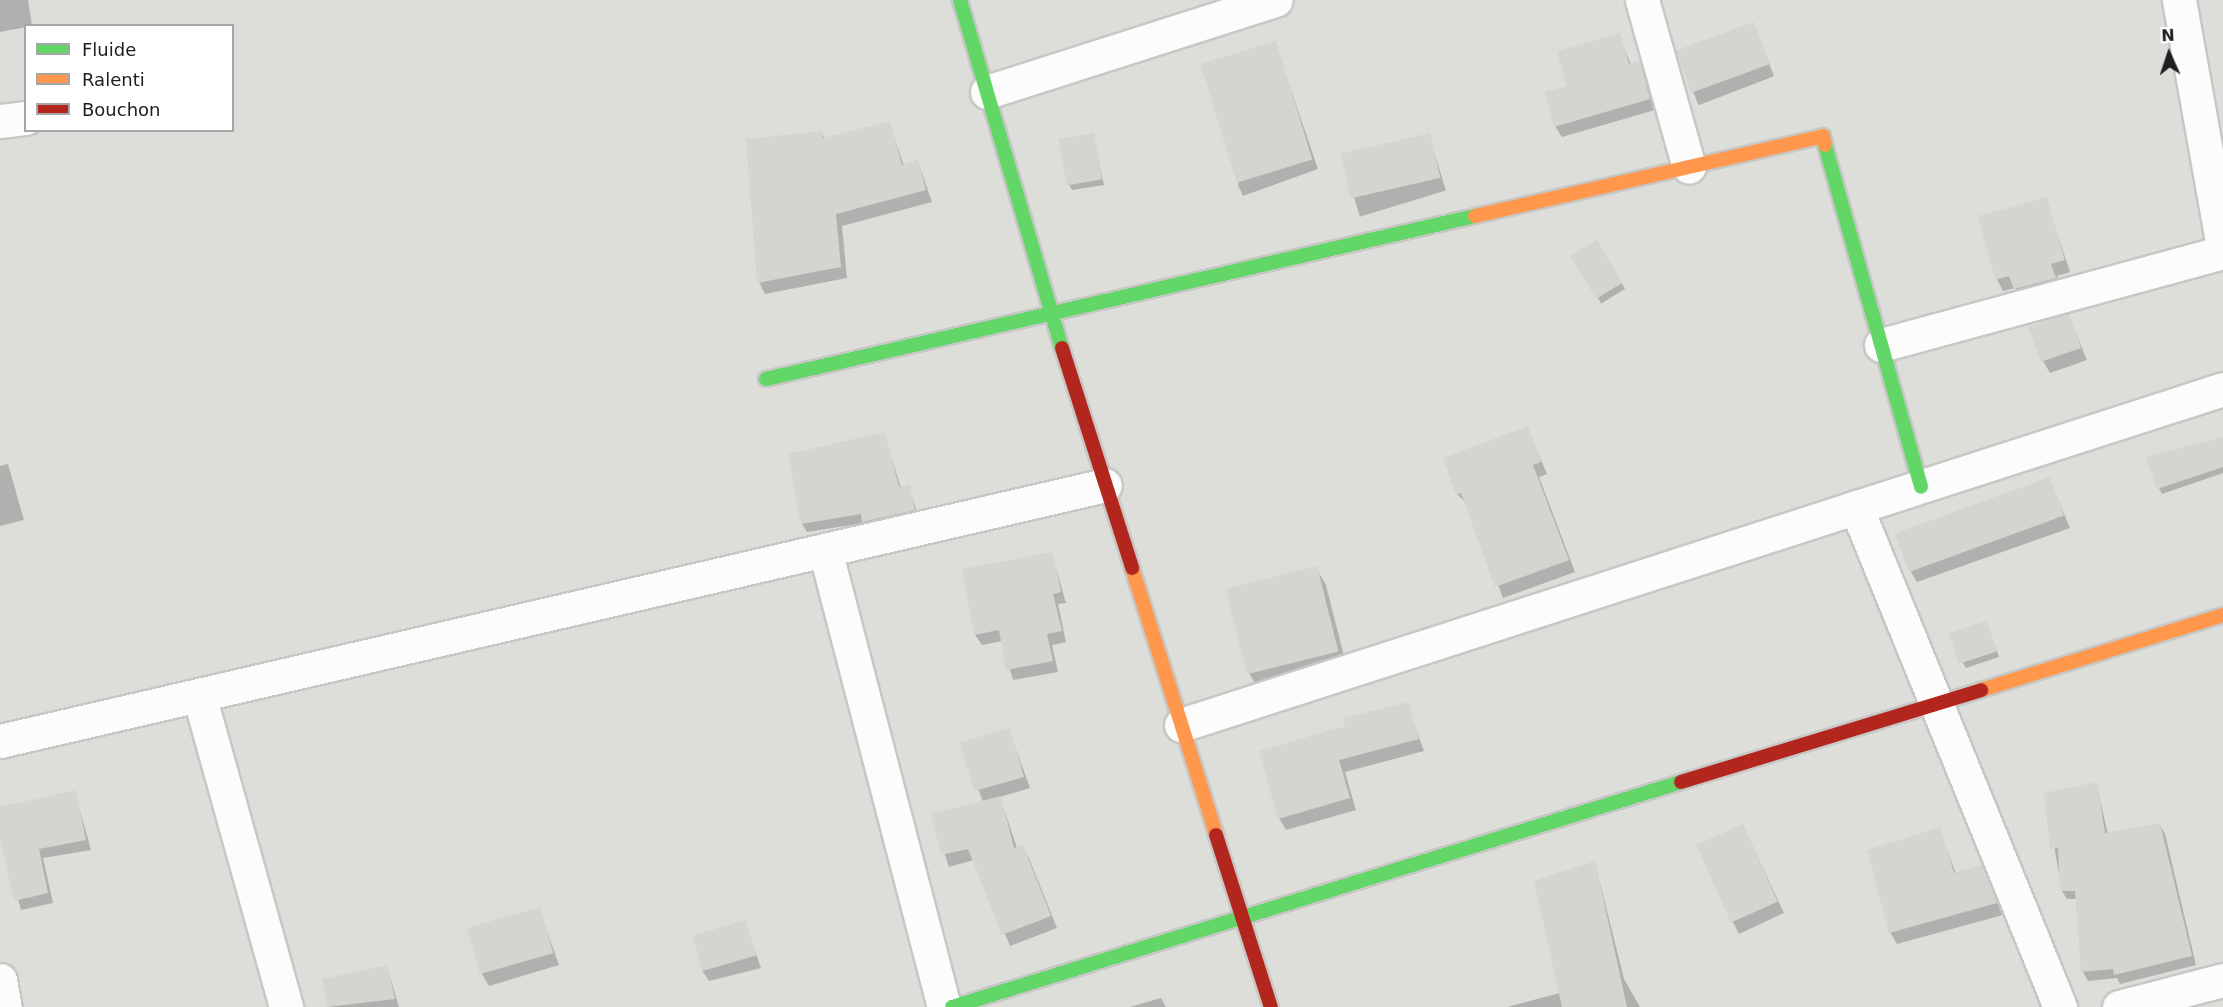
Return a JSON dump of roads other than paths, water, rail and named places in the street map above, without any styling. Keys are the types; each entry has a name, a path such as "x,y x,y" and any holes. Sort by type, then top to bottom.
{"street":[{"path":"960,0 1051,313 1271,1007"},
{"path":"987,92 1276,0"},
{"path":"1642,0 1689,167"},
{"path":"2179,0 2223,246"},
{"path":"0,121 24,118"},
{"path":"766,379 1823,136 1921,487"},
{"path":"1881,345 2223,252"},
{"path":"1180,725 2223,389"},
{"path":"0,741 1106,485"},
{"path":"1856,507 2060,1007"},
{"path":"825,550 944,1007"},
{"path":"952,1007 2223,615"},
{"path":"199,695 286,1007"},
{"path":"0,980 5,1007"},
{"path":"2119,1007 2223,981"}]}
